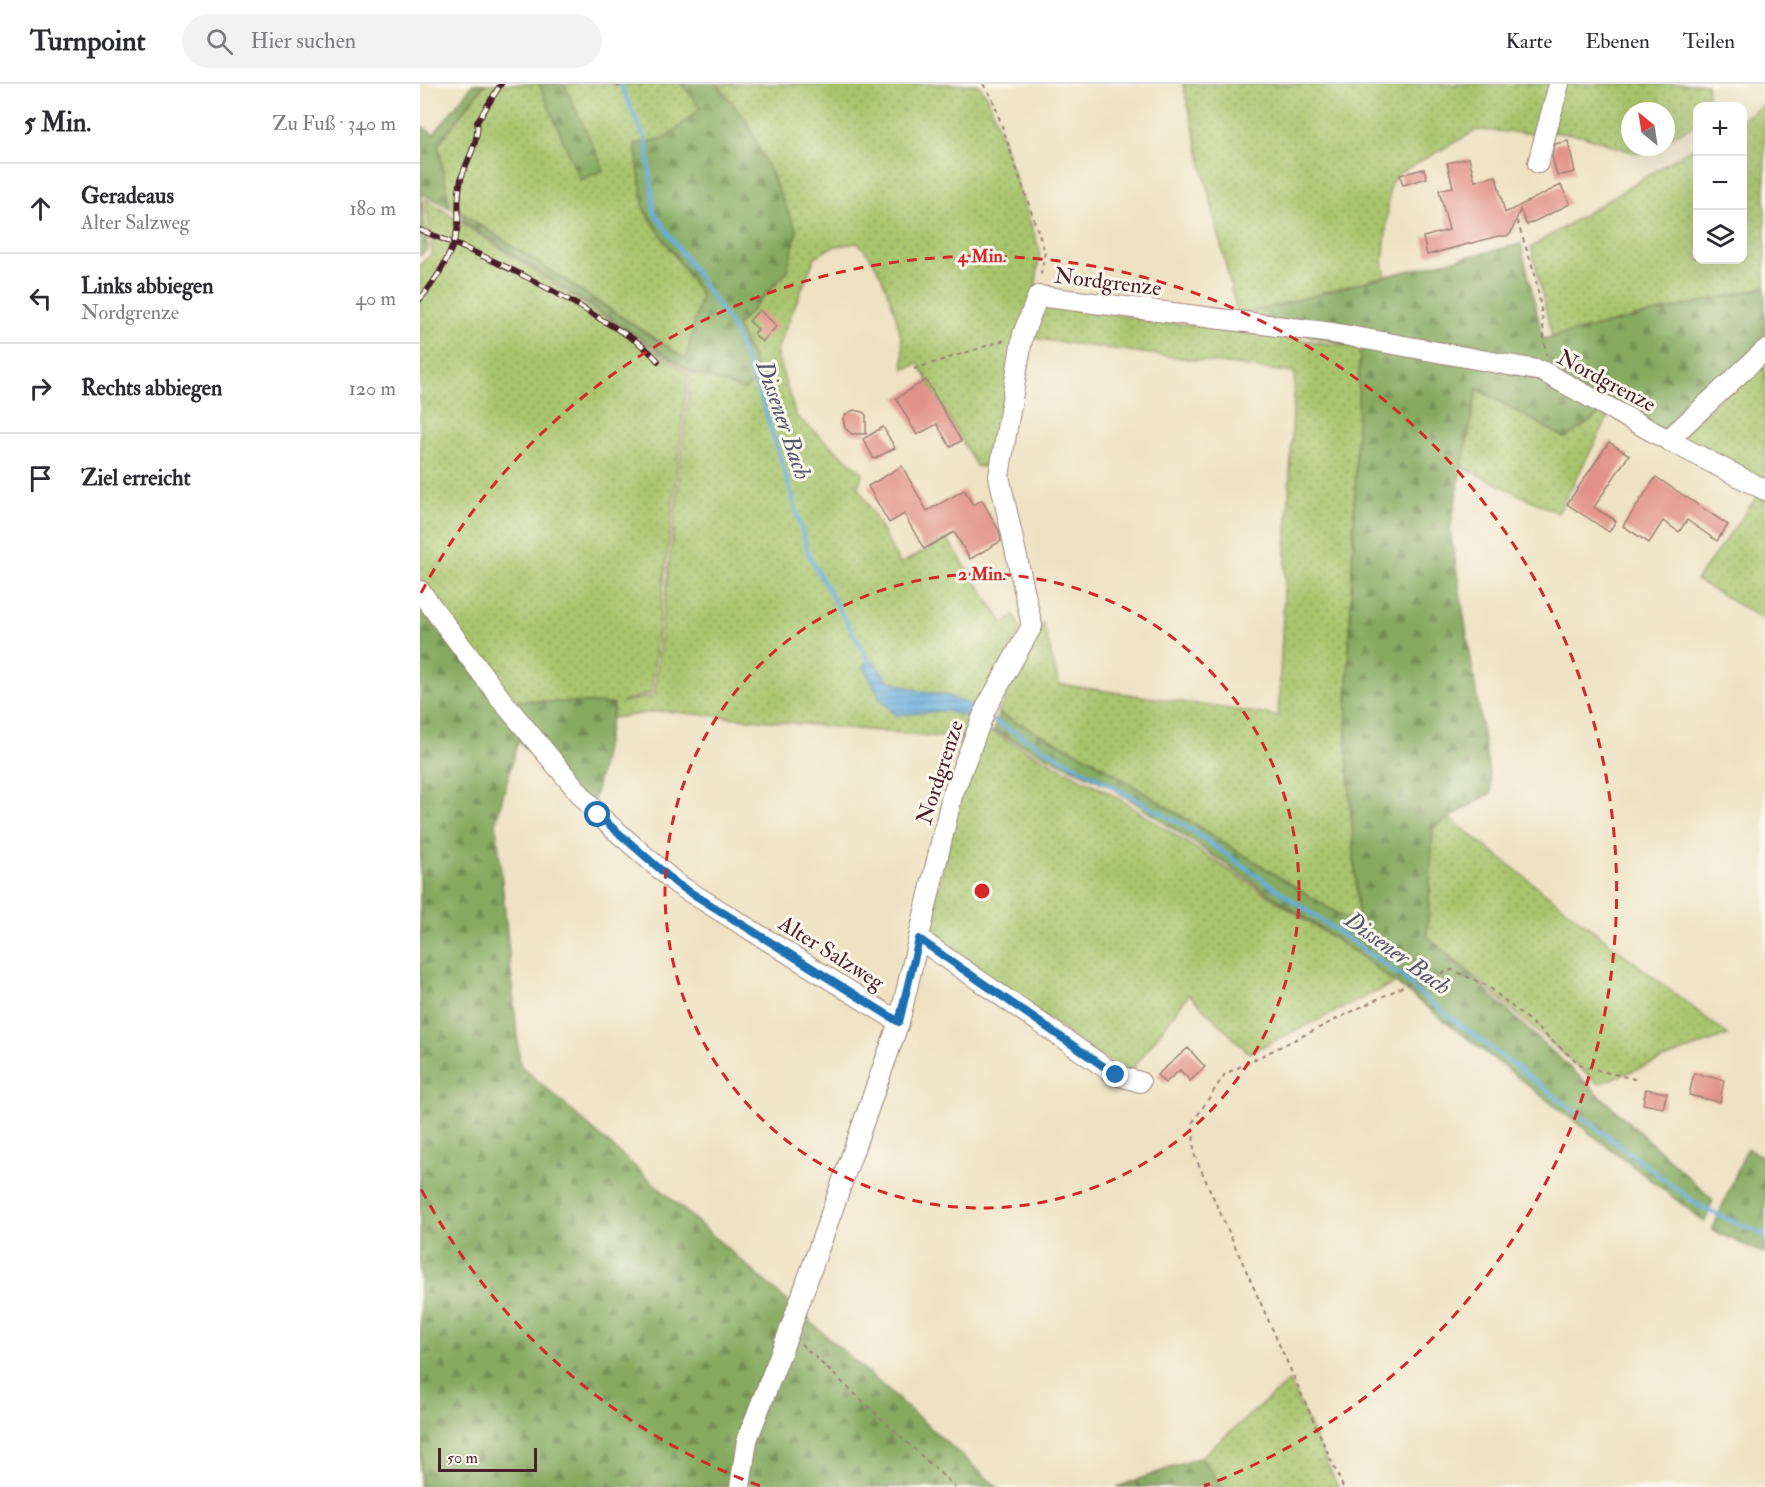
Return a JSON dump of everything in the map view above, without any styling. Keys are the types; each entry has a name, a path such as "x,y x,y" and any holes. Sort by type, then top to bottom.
{"street":[{"path":"1538,163 1559,84"},
{"name":"Nordgrenze","path":"899,1022 952,796 986,708 1032,626 999,476 1023,334 1038,296 1333,333 1542,371 1668,440 1765,350"},
{"path":"1668,440 1765,490"},
{"name":"Alter Salzweg","path":"423,594 504,703 598,815 677,884 899,1022"},
{"path":"919,939 1116,1075 1140,1082"},
{"path":"740,1487 747,1440 789,1332 899,1022"}],"path":[{"path":"617,87 623,84"},
{"path":"983,84 992,97 1045,252 1038,296"},
{"path":"1518,221 1535,274 1548,374"},
{"path":"914,369 1023,334"},
{"path":"1343,1487 1194,1154 1193,1122 1225,1074 1414,981 1452,970 1488,986 1582,1066 1638,1080"},
{"path":"789,1332 955,1487"}],"green space":[{"path":"473,84 484,84 438,144 450,208 421,193 428,249 420,256 420,125 434,134"},
{"path":"485,84 682,84 701,108 666,138 635,145 644,209 701,295 686,359 463,214 450,208 438,144"},
{"path":"539,84 564,84 604,170 580,180"},
{"path":"682,84 717,84 746,120 797,231 787,271 737,326 761,376 745,390 691,372 462,221 463,214 686,359 701,295 644,209 635,144 666,138 700,108"},
{"path":"717,84 978,84 988,97 1040,251 1035,292 995,468 976,466 918,363 904,370 902,340 890,299 873,261 857,243 832,247 815,257 776,352 796,416 863,473 858,486 900,564 947,539 1004,624 1014,615 1021,630 983,695 963,739 662,711 611,718 614,704 510,700 420,582 420,265 432,253 426,199 688,373 651,693 622,702 654,696 691,372 745,390 737,326 787,271 746,120"},
{"path":"1183,84 1552,85 1540,134 1477,130 1399,173 1390,184 1383,264 1386,276 1252,312 1237,313"},
{"path":"1561,84 1707,84 1709,102 1693,102 1693,126 1675,135 1675,102 1621,102 1621,148 1581,135 1552,132"},
{"path":"1765,104 1765,287 1552,337 1531,247 1693,147 1693,264 1747,264 1747,115"},
{"path":"1521,244 1543,339 1765,287 1765,346 1677,430 1658,430 1605,411 1565,438 1477,389 1450,529 1492,792 1433,828 1427,936 1713,1200 1705,1222 1358,954 1111,787 994,731 998,713 1089,758 1359,927 1346,737 1360,348 1242,318 1252,312 1386,276"},
{"path":"1043,305 1360,348 1346,737 1359,928 1089,758 998,713 1043,623 1059,684 1278,716 1295,373 1029,338"},
{"path":"1765,358 1765,483 1683,442 1684,432"},
{"path":"1477,389 1565,438 1605,411 1610,414 1558,513 1462,467"},
{"path":"1759,494 1765,500 1765,620 1696,580"},
{"path":"420,609 497,700 614,704 594,801 571,792 518,741 496,821 520,1065 997,1487 760,1487 741,1483 736,1487 420,1487"},
{"path":"984,728 1115,796 1358,954 1395,983 1249,1053 1189,994 1128,1075 928,936 957,804"},
{"path":"1449,818 1728,1035 1598,1084 1427,936 1433,828"},
{"path":"1747,1148 1765,1158 1765,1254 1712,1230"},
{"path":"1289,1381 1338,1487 1222,1487 1201,1457"},
{"path":"1201,1457 1222,1487 1117,1487"}],"water":[{"path":"872,660 888,680 919,691 945,695 974,706 973,717 943,711 897,715 881,700 863,665"}],"building":[{"path":"1568,141 1575,172 1557,176 1552,157 1555,144"},
{"path":"1469,158 1475,181 1496,176 1505,213 1561,185 1570,204 1527,225 1520,210 1511,233 1507,236 1498,236 1427,255 1423,237 1449,230 1439,190 1453,187 1447,163"},
{"path":"1424,169 1427,178 1403,185 1400,175"},
{"path":"759,310 777,326 762,342 754,334 758,329 749,321"},
{"path":"926,380 961,441 950,447 937,424 917,435 896,398"},
{"path":"854,410 866,415 866,434 852,434 845,428 843,419 846,414"},
{"path":"883,427 895,448 874,459 863,439"},
{"path":"1609,442 1629,455 1594,507 1616,521 1609,532 1567,504"},
{"path":"902,466 927,511 964,490 973,505 982,500 999,531 1001,541 970,559 954,532 924,549 904,514 889,523 868,486"},
{"path":"1656,477 1728,525 1717,541 1687,520 1679,532 1663,521 1649,543 1623,526"},
{"path":"1188,1048 1205,1067 1190,1081 1180,1070 1165,1083 1157,1075"},
{"path":"1694,1073 1724,1080 1720,1102 1689,1095"},
{"path":"1646,1089 1667,1093 1663,1108 1643,1104"}],"waterway":[{"name":"Dissener Bach","path":"620,84 647,143 654,212 731,325 762,401 809,556 871,665"},
{"name":"Dissener Bach","path":"994,721 1190,829 1403,977 1416,991 1702,1208 1765,1235"}],"railway":[{"path":"420,299 438,274 453,245 458,225 460,185 475,144 477,122 501,84"},
{"path":"420,230 467,249 558,294 632,338 658,361"}],"route":[{"path":"598,815 677,884 899,1022 919,939 1116,1075"}]}
